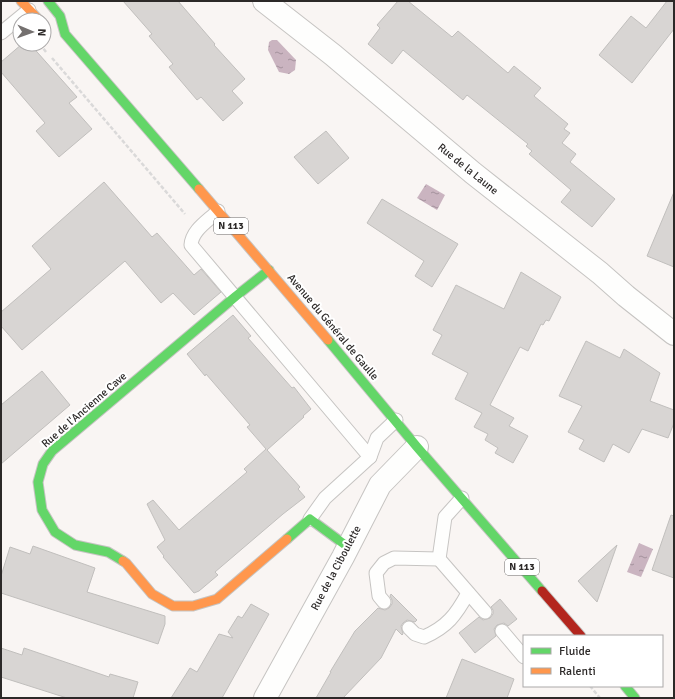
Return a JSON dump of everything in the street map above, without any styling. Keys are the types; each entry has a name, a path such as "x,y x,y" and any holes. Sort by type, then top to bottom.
{"main road":[{"name":"Avenue du Général de Gaulle","path":"48,1 60,16 65,34 269,270 417,446 580,635"},
{"path":"53,36 65,34"},
{"name":"Rue de l'Ancienne Cave","path":"269,270 236,296 52,452 43,464 38,482 42,510 55,532 75,545 108,552 126,563 152,594 173,606 193,606 217,599 310,520"},
{"path":"310,520 348,547"},
{"path":"626,687 635,698"}],"street":[{"name":"Rue de la Laune","path":"264,1 333,55 473,173 600,273 626,296 674,334"},
{"name":"Rue de la Ciboulette","path":"265,698 348,547 380,485 417,446"}],"lane":[{"path":"1,33 25,5"},
{"path":"218,211 195,233 192,237 191,245 236,296 370,457"},
{"path":"310,520 325,498 370,457 377,438 396,420"},
{"path":"439,559 445,517 462,498"},
{"path":"384,602 379,596 376,573 384,563 394,558 439,559 484,612"},
{"path":"409,628 415,634 424,637 437,631 448,622 462,604 468,593"},
{"path":"502,631 523,656"}],"path":[{"path":"47,52 74,84"},
{"path":"591,687 600,698"}],"water":[{"path":"272,40 277,40 296,60 295,70 289,74 279,72 268,50 269,42"},
{"path":"426,184 445,195 437,210 417,198"},
{"path":"639,543 653,549 641,577 627,572"}],"building":[{"path":"123,1 178,1 215,44 214,45 245,79 232,91 243,103 223,121 201,97 197,100 169,67 173,64 149,36 152,34"},
{"path":"398,1 408,1 452,37 458,31 508,73 514,66 541,88 534,96 568,124 564,129 570,133 562,143 576,154 570,162 615,199 592,227 561,202 571,190 529,154 532,151 526,146 528,144 467,95 463,100 403,50 392,64 368,44 380,28 377,25"},
{"path":"667,1 674,1 674,29 632,83 599,55 631,16 646,28"},
{"path":"13,52 37,52 77,97 69,103 92,129 59,157 36,131 45,123 1,72 1,62"},
{"path":"326,131 349,158 318,184 294,157"},
{"path":"104,182 152,237 157,233 194,275 201,269 221,292 194,315 173,293 161,303 125,261 22,350 1,326 1,312 51,269 32,246"},
{"path":"674,192 674,267 647,256"},
{"path":"382,199 458,244 432,287 415,276 424,261 367,223"},
{"path":"521,272 561,297 549,321 546,320 543,325 541,324 528,351 520,347 490,405 514,418 509,426 528,436 513,463 495,453 498,448 485,440 488,434 474,427 482,413 455,399 468,373 432,354 442,335 433,330 456,285 504,309"},
{"path":"233,315 251,336 248,338 292,388 294,387 311,409 267,450 300,487 298,489 305,497 215,572 218,575 199,591 194,593 163,557 164,556 157,547 165,540 147,504 153,500 179,530 247,472 244,469 266,449 247,427 250,425 187,354"},
{"path":"586,341 620,358 624,349 660,373 650,401 674,410 674,423 668,438 642,429 629,453 613,444 604,462 579,449 584,440 568,432 582,406 559,396"},
{"path":"42,371 70,405 1,464 1,405"},
{"path":"671,515 674,516 674,578 652,570"},
{"path":"617,545 597,602 578,581"},
{"path":"33,546 95,568 87,592 165,616 165,624 158,644 1,593 1,576 10,547 30,554"},
{"path":"391,594 417,620 415,622 407,620 403,623 401,626 402,635 396,629 381,658 343,698 316,698 355,631 378,608 385,610 389,608 392,604"},
{"path":"500,599 517,619 508,626 504,623 497,625 494,629 496,636 475,653 459,633 479,617 483,620 490,618 493,614 491,607"},
{"path":"251,604 269,614 222,698 171,698 190,668 197,672 219,634 233,638 228,632 238,616 242,618"},
{"path":"1,648 22,655 24,648 109,677 110,674 138,682 133,698 67,698 1,677"},
{"path":"462,659 514,679 507,698 446,698"}],"traffic: fast":[{"path":"48,1 60,16 65,34 199,189"},
{"path":"123,561 108,552 75,545 55,532 42,510 38,482 43,464 52,451 269,270"},
{"path":"328,340 417,447 542,591"},
{"path":"287,539 310,519 348,547"},
{"path":"626,687 635,698"}],"traffic: slow":[{"path":"21,1 31,12"},
{"path":"199,189 328,340"},
{"path":"123,561 152,594 173,606 193,606 217,599 287,539"}],"traffic: jam":[{"path":"542,591 580,635"}]}
